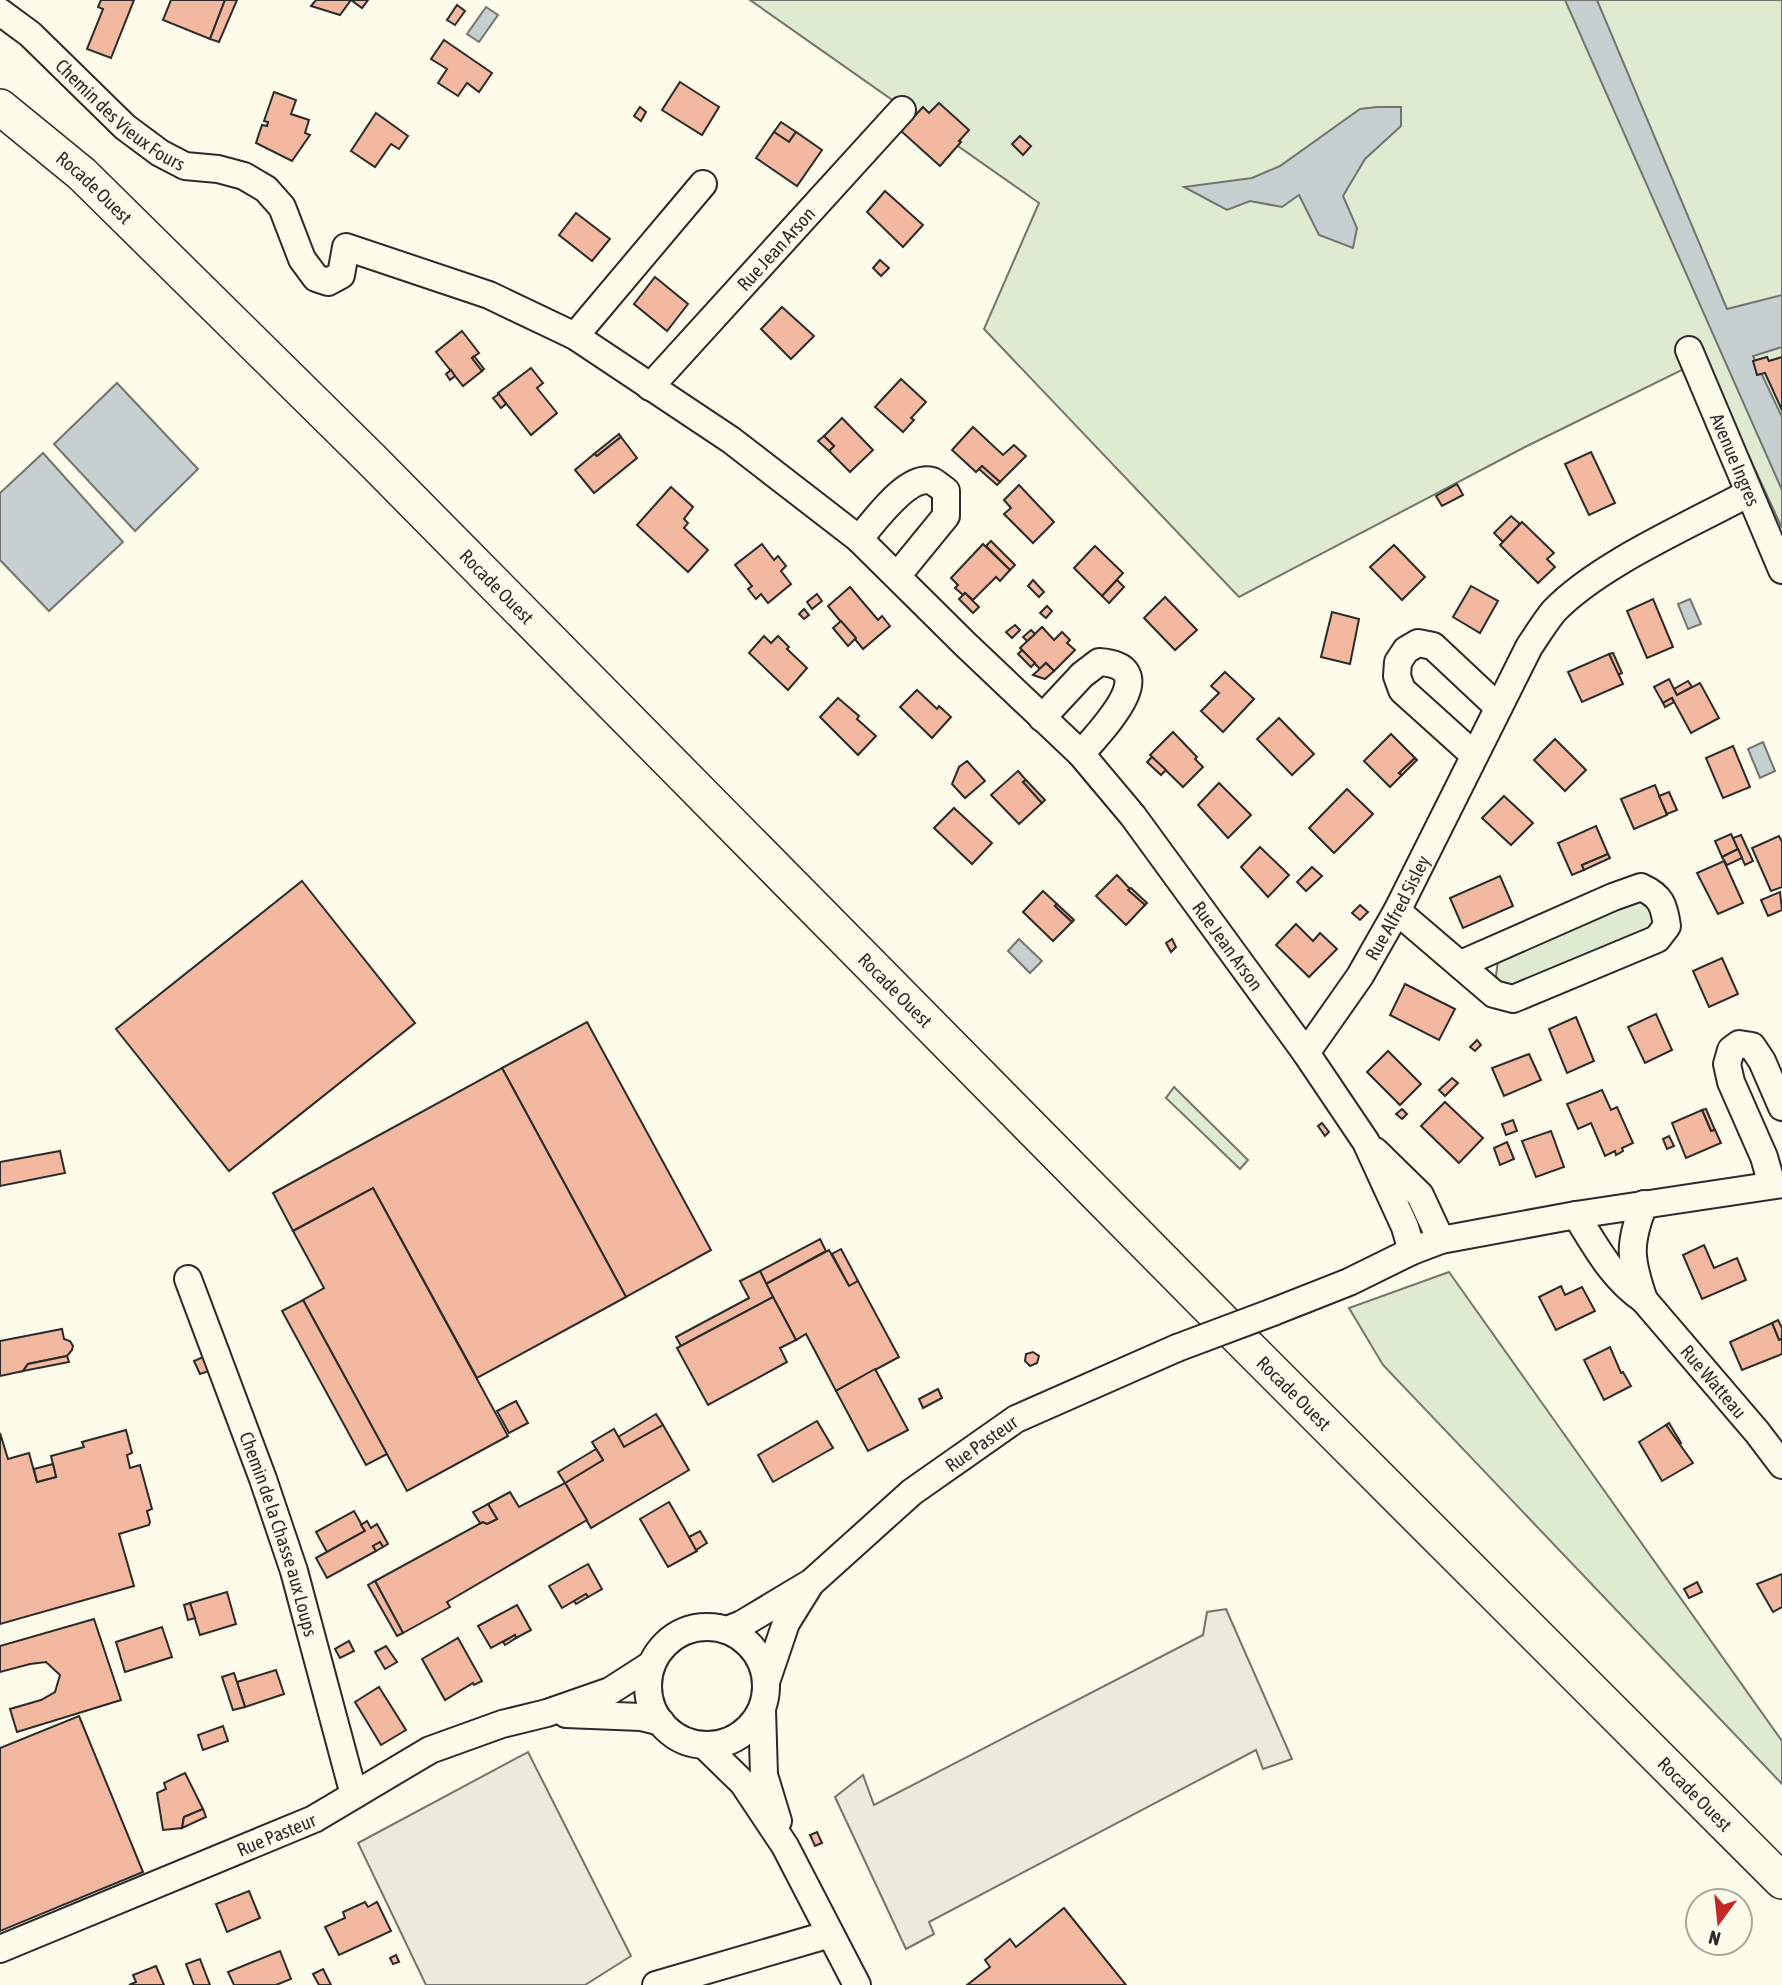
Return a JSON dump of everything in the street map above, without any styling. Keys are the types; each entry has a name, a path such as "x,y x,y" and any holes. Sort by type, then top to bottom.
{"main road":[{"name":"Rocade Ouest","path":"0,107 82,173 323,412 1248,1347 1782,1881"}],"street":[{"name":"Chemin des Vieux Fours","path":"0,12 30,34 124,127 160,153 185,166 218,169 244,176 266,189 282,207 302,259 316,278 328,282"},
{"name":"Rue Jean Arson","path":"650,387 902,110"},
{"path":"575,337 703,184"},
{"name":"Rue Jean Arson","path":"328,282 341,275 346,247 489,295 575,337 731,440 859,539 1081,754 1133,816 1306,1053 1366,1142 1405,1227 1412,1251"},
{"name":"Avenue Ingres","path":"1689,350 1782,570"},
{"path":"859,539 903,490 918,481 933,481 946,491 946,516 897,576"},
{"name":"Rue Alfred Sisley","path":"1306,1053 1360,976 1397,911 1529,647 1554,612 1578,591 1639,551 1749,493"},
{"path":"1474,755 1402,690 1397,676 1398,662 1406,650 1418,643 1433,646 1498,707"},
{"path":"1042,718 1082,675 1099,662 1111,663 1122,669 1128,680 1129,690 1120,708 1081,754"},
{"path":"1397,911 1494,993 1513,999 1657,939 1667,926 1665,912 1657,894 1641,887 1461,964"},
{"path":"1777,1185 1731,1082 1727,1064 1731,1050 1739,1044 1752,1046 1762,1061 1782,1107"},
{"name":"Rue Jean Arson","path":"1366,1142 1420,1195 1441,1241"},
{"name":"Rue Pasteur","path":"727,1630 742,1624 812,1581 912,1492 1016,1419 1177,1348 1349,1282 1412,1251 1441,1241 1576,1215 1777,1185"},
{"name":"Rue Watteau","path":"1644,1204 1631,1249 1633,1268 1644,1300"},
{"name":"Rue Watteau","path":"1576,1215 1612,1272 1626,1288 1644,1300 1782,1465"},
{"name":"Chemin de la Chasse aux Loups","path":"188,1279 263,1479 294,1571 354,1795"},
{"name":"Rue Pasteur","path":"766,1682 786,1623 812,1581"},
{"path":"762,1710 752,1725 738,1737 722,1743 704,1745 688,1742 673,1734 661,1722 651,1704 648,1684 652,1664 661,1649 675,1636 691,1629 709,1627 727,1630 742,1638 754,1650 763,1665 766,1682 762,1710 764,1775 785,1846"},
{"name":"Rue Pasteur","path":"0,1949 314,1819 430,1750 502,1724 547,1713 610,1691 652,1664"},
{"name":"Rue Pasteur","path":"547,1713 608,1714 661,1722"},
{"path":"704,1745 743,1783 785,1846 857,1985"},
{"path":"656,1985 830,1934"}],"green space":[{"path":"750,0 1782,0 1782,528 1704,359 1525,447 1239,597 984,329 1039,203"},
{"path":"1642,897 1656,912 1654,929 1521,989 1499,984 1496,976 1498,960"},
{"path":"1174,1087 1248,1160 1240,1169 1166,1098"},
{"path":"1449,1272 1782,1741 1782,1784 1383,1365 1349,1308"}],"shaded area":[{"path":"1565,0 1597,0 1727,309 1782,295 1782,347 1753,356 1782,417 1782,490"},
{"path":"486,7 498,15 479,42 467,34"},
{"path":"1401,107 1401,126 1365,159 1343,196 1357,228 1353,248 1319,235 1299,195 1282,207 1250,201 1227,210 1184,187 1252,178 1280,166 1360,109"},
{"path":"117,383 198,469 135,531 54,444"},
{"path":"43,453 123,542 49,611 0,560 0,493"},
{"path":"1690,599 1701,624 1688,629 1678,604"},
{"path":"1763,742 1775,771 1760,778 1748,749"},
{"path":"1019,939 1042,961 1030,973 1008,951"},
{"path":"1226,1609 1292,1759 1263,1769 1256,1750 929,1922 934,1934 906,1949 835,1797 863,1775 874,1805 1203,1635 1207,1612"},
{"path":"528,1752 631,1956 585,1985 426,1985 358,1843"}],"building":[{"path":"101,0 134,0 111,58 87,49 103,9 98,7"},
{"path":"171,0 225,0 210,39 163,20"},
{"path":"225,0 237,0 219,42 210,39"},
{"path":"316,0 351,0 340,15 311,6"},
{"path":"351,0 368,0 362,8"},
{"path":"457,5 465,11 455,25 447,20"},
{"path":"444,40 492,73 479,92 467,83 458,96 438,83 447,69 431,59"},
{"path":"680,82 719,107 702,135 662,110"},
{"path":"274,92 296,100 291,114 309,120 305,133 310,135 292,161 256,143 262,125 267,126 268,122 264,121"},
{"path":"939,103 969,130 940,166 901,131 923,107 929,113"},
{"path":"640,107 646,112 641,121 634,116"},
{"path":"376,113 408,136 399,149 391,144 375,167 351,151"},
{"path":"781,122 796,132 789,142 774,132"},
{"path":"774,132 789,142 796,132 822,150 797,186 756,158"},
{"path":"1020,136 1031,146 1023,155 1012,144"},
{"path":"885,191 923,225 903,247 867,212"},
{"path":"576,213 610,239 592,261 559,235"},
{"path":"880,260 889,268 881,276 873,268"},
{"path":"655,277 688,304 667,331 634,304"},
{"path":"782,307 814,336 791,359 761,329"},
{"path":"462,331 479,353 472,358 482,371 463,386 436,352"},
{"path":"474,356 484,369 482,371 472,358"},
{"path":"1767,357 1769,361 1782,357 1782,410 1765,373 1757,375 1753,361"},
{"path":"531,368 543,383 537,388 557,413 531,435 498,393"},
{"path":"451,370 455,376 450,380 446,374"},
{"path":"901,379 926,402 911,418 914,420 903,432 875,407"},
{"path":"499,394 506,404 501,408 493,398"},
{"path":"842,418 873,450 850,472 829,451 834,446 824,436"},
{"path":"973,427 1003,455 1014,445 1026,456 1000,482 982,466 976,472 952,450"},
{"path":"619,434 621,437 597,456 594,454"},
{"path":"824,436 834,446 829,451 818,441"},
{"path":"621,437 637,458 594,493 575,470"},
{"path":"1591,452 1615,503 1589,515 1565,464"},
{"path":"982,466 1000,482 997,485 979,469"},
{"path":"1457,484 1463,495 1442,506 1436,496"},
{"path":"1019,485 1054,522 1033,543 1004,514 1011,508 1004,500"},
{"path":"671,487 693,507 684,519 688,523 684,528 708,550 688,572 637,525"},
{"path":"1511,516 1520,524 1503,542 1494,533"},
{"path":"1522,522 1554,553 1547,559 1555,567 1538,583 1500,545"},
{"path":"991,541 1015,565 1010,570 986,546"},
{"path":"762,544 774,560 778,556 786,566 781,571 791,584 768,603 761,594 756,599 748,589 752,586 735,565"},
{"path":"983,544 1010,570 1000,581 996,577 973,600 955,588 958,585 951,578"},
{"path":"1394,545 1425,577 1402,600 1370,567"},
{"path":"1095,546 1123,573 1102,596 1074,568"},
{"path":"1033,580 1044,592 1039,597 1028,586"},
{"path":"1117,580 1124,587 1109,603 1102,596"},
{"path":"1471,586 1498,601 1480,633 1453,617"},
{"path":"850,587 878,620 882,616 890,626 863,649 828,606"},
{"path":"965,593 979,607 973,613 959,599"},
{"path":"817,594 822,601 812,609 807,602"},
{"path":"1165,597 1197,630 1175,650 1144,618"},
{"path":"1653,599 1673,647 1647,658 1627,611"},
{"path":"1047,606 1052,611 1046,618 1040,613"},
{"path":"804,609 809,615 804,619 799,614"},
{"path":"1332,612 1359,619 1350,664 1321,657"},
{"path":"841,621 856,638 848,646 833,628"},
{"path":"1015,625 1020,630 1012,638 1006,632"},
{"path":"1042,627 1054,640 1062,632 1070,640 1067,643 1075,650 1054,671 1046,663 1040,669 1020,648"},
{"path":"1031,630 1035,634 1027,641 1023,637"},
{"path":"764,636 771,643 778,636 807,668 788,690 749,653"},
{"path":"1022,650 1035,663 1031,667 1018,654"},
{"path":"1613,653 1622,673 1618,675 1609,654"},
{"path":"1609,654 1623,684 1582,702 1568,672"},
{"path":"1046,663 1054,671 1045,679 1033,675"},
{"path":"1225,672 1254,699 1223,732 1201,711 1219,693 1211,686"},
{"path":"1669,679 1677,695 1700,683 1719,718 1691,733 1672,698 1663,703 1654,687"},
{"path":"1688,681 1692,687 1677,695 1674,689"},
{"path":"917,690 937,709 939,706 951,717 932,738 900,707"},
{"path":"838,698 859,716 857,719 876,736 858,755 820,717"},
{"path":"1672,698 1674,702 1665,707 1663,703"},
{"path":"1279,718 1314,754 1292,775 1257,739"},
{"path":"1173,732 1203,767 1183,787 1150,755"},
{"path":"1391,734 1415,758 1399,773 1402,775 1390,787 1364,761"},
{"path":"1555,739 1586,770 1565,791 1534,760"},
{"path":"1733,746 1750,787 1723,798 1706,758"},
{"path":"1152,757 1166,770 1161,775 1147,762"},
{"path":"1415,758 1417,760 1402,775 1399,773"},
{"path":"967,761 985,781 965,798 952,784 959,767"},
{"path":"1018,771 1026,780 1023,782 1042,803 1019,824 991,795"},
{"path":"1026,780 1045,800 1042,803 1023,782"},
{"path":"1219,783 1251,815 1228,838 1198,805"},
{"path":"1655,785 1667,815 1634,829 1621,799"},
{"path":"1347,789 1373,814 1334,853 1309,828"},
{"path":"1669,792 1677,810 1667,814 1659,796"},
{"path":"1504,796 1533,823 1511,845 1482,818"},
{"path":"954,808 992,843 972,864 934,828"},
{"path":"1596,826 1608,854 1582,865 1584,870 1572,875 1558,843"},
{"path":"1731,834 1738,849 1722,857 1715,841"},
{"path":"1741,835 1753,861 1745,865 1733,838"},
{"path":"1779,836 1782,842 1782,887 1771,891 1752,848"},
{"path":"1260,847 1289,875 1268,897 1241,867"},
{"path":"1738,849 1742,858 1727,865 1722,857"},
{"path":"1608,854 1610,858 1584,870 1582,865"},
{"path":"1724,861 1743,903 1718,914 1697,873"},
{"path":"1312,867 1322,876 1306,891 1297,882"},
{"path":"1117,875 1145,905 1126,925 1096,896"},
{"path":"1500,876 1513,906 1463,928 1450,898"},
{"path":"302,881 415,1023 229,1171 116,1029"},
{"path":"1131,888 1147,903 1145,905 1128,890"},
{"path":"1043,891 1072,922 1053,941 1023,912"},
{"path":"1780,892 1782,910 1768,916 1761,900"},
{"path":"1057,904 1074,920 1072,922 1055,906"},
{"path":"1360,905 1368,912 1360,920 1352,913"},
{"path":"1296,924 1313,941 1320,933 1337,949 1309,977 1276,945"},
{"path":"1172,939 1176,947 1171,952 1166,943"},
{"path":"1722,958 1738,994 1709,1007 1693,971"},
{"path":"1405,984 1455,1009 1439,1040 1390,1015"},
{"path":"1656,1014 1672,1050 1645,1063 1628,1027"},
{"path":"1576,1017 1594,1061 1567,1073 1549,1029"},
{"path":"587,1022 711,1250 626,1297 502,1068"},
{"path":"1477,1040 1481,1045 1475,1051 1470,1047"},
{"path":"1388,1051 1421,1084 1400,1105 1367,1072"},
{"path":"1529,1054 1541,1080 1504,1096 1492,1068"},
{"path":"502,1068 626,1297 477,1378 373,1188 293,1231 273,1193"},
{"path":"1452,1078 1458,1083 1445,1096 1439,1090"},
{"path":"1602,1090 1611,1110 1617,1107 1633,1143 1622,1148 1623,1151 1616,1155 1615,1151 1605,1156 1591,1123 1578,1129 1567,1104"},
{"path":"1445,1102 1483,1138 1459,1163 1421,1126"},
{"path":"1402,1109 1407,1114 1402,1119 1396,1114"},
{"path":"1706,1109 1715,1130 1711,1131 1702,1110"},
{"path":"1702,1110 1711,1131 1715,1130 1721,1143 1686,1158 1672,1123"},
{"path":"1513,1120 1517,1131 1506,1135 1502,1124"},
{"path":"1322,1123 1329,1132 1325,1136 1318,1126"},
{"path":"1551,1131 1564,1167 1536,1177 1522,1141"},
{"path":"1669,1136 1674,1146 1667,1149 1663,1139"},
{"path":"1507,1142 1514,1159 1500,1165 1494,1148"},
{"path":"60,1151 65,1173 0,1186 0,1162"},
{"path":"373,1188 508,1436 407,1491 303,1300 324,1288 293,1231"},
{"path":"820,1239 826,1251 766,1284 760,1271"},
{"path":"1704,1245 1714,1268 1737,1258 1746,1280 1702,1299 1683,1255"},
{"path":"841,1249 858,1281 849,1286 832,1254"},
{"path":"829,1250 849,1286 858,1281 899,1357 836,1391 806,1334 796,1340 766,1284"},
{"path":"760,1271 773,1297 681,1346 676,1337 749,1298 740,1281"},
{"path":"1561,1286 1565,1295 1582,1287 1595,1311 1556,1330 1539,1297"},
{"path":"773,1297 796,1340 780,1348 787,1362 708,1405 677,1348"},
{"path":"303,1300 387,1454 366,1465 282,1311"},
{"path":"1778,1320 1782,1328 1782,1339 1779,1340 1772,1323"},
{"path":"1772,1323 1779,1340 1782,1339 1782,1354 1742,1370 1730,1342"},
{"path":"62,1329 64,1339 70,1341 73,1346 67,1356 28,1364 23,1371 0,1376 0,1341"},
{"path":"1610,1347 1621,1373 1623,1372 1631,1386 1604,1400 1584,1360"},
{"path":"1033,1352 1039,1356 1037,1363 1030,1366 1025,1361 1026,1354"},
{"path":"67,1356 69,1362 23,1371 28,1364"},
{"path":"203,1357 209,1371 200,1374 194,1361"},
{"path":"875,1369 908,1430 868,1451 836,1391"},
{"path":"938,1389 942,1398 923,1408 919,1399"},
{"path":"516,1401 528,1423 509,1433 497,1411"},
{"path":"656,1414 663,1425 624,1447 618,1437"},
{"path":"817,1421 833,1448 773,1482 758,1455"},
{"path":"1669,1423 1681,1443 1678,1445 1666,1425"},
{"path":"663,1425 689,1470 591,1528 565,1483 603,1460 592,1442 614,1429 624,1447"},
{"path":"1666,1425 1693,1463 1662,1481 1639,1442"},
{"path":"126,1430 132,1453 127,1455 130,1468 140,1465 152,1509 147,1511 149,1525 119,1534 134,1586 0,1624 0,1433 8,1459 29,1453 37,1482 56,1477 51,1456 84,1447 82,1442"},
{"path":"596,1449 603,1460 565,1483 558,1472"},
{"path":"53,1464 56,1477 37,1482 34,1469"},
{"path":"565,1483 587,1520 447,1602 450,1607 403,1633 375,1581 483,1522 487,1524 497,1519 488,1504 510,1492 519,1507"},
{"path":"669,1502 697,1551 668,1567 640,1519"},
{"path":"488,1504 497,1519 487,1524 480,1523 473,1512"},
{"path":"354,1511 365,1531 327,1552 316,1532"},
{"path":"367,1521 371,1528 377,1524 388,1544 383,1547 380,1542 373,1546 376,1551 327,1578 316,1558 365,1531 361,1525"},
{"path":"700,1531 707,1543 696,1550 689,1537"},
{"path":"380,1542 383,1547 376,1551 373,1546"},
{"path":"588,1564 602,1589 588,1597 586,1594 562,1608 549,1586"},
{"path":"1782,1574 1782,1607 1773,1612 1757,1584"},
{"path":"375,1581 403,1633 397,1636 368,1585"},
{"path":"1697,1582 1702,1592 1689,1598 1684,1589"},
{"path":"227,1592 236,1624 200,1635 190,1603"},
{"path":"586,1594 588,1597 576,1604 574,1601"},
{"path":"190,1603 195,1618 188,1620 184,1605"},
{"path":"517,1605 531,1630 491,1648 478,1626"},
{"path":"94,1619 121,1700 17,1732 10,1709 41,1700 55,1692 60,1675 46,1662 0,1672 0,1646"},
{"path":"162,1627 172,1657 125,1672 116,1642"},
{"path":"515,1635 516,1638 505,1645 503,1642"},
{"path":"458,1638 482,1681 474,1685 473,1683 445,1700 422,1659"},
{"path":"349,1641 354,1651 340,1658 335,1649"},
{"path":"386,1646 397,1662 385,1669 375,1652"},
{"path":"276,1670 284,1694 245,1707 237,1682"},
{"path":"234,1673 245,1707 233,1710 222,1677"},
{"path":"379,1687 406,1730 381,1745 355,1702"},
{"path":"79,1716 143,1872 0,1931 0,1748"},
{"path":"223,1726 228,1741 203,1750 198,1735"},
{"path":"185,1773 203,1809 184,1817 182,1828 163,1830 157,1793 166,1789 164,1783"},
{"path":"203,1809 206,1817 182,1828 184,1817"},
{"path":"817,1832 822,1843 815,1846 810,1835"},
{"path":"249,1891 260,1918 227,1932 216,1904"},
{"path":"365,1902 368,1907 377,1902 391,1931 339,1955 325,1927 345,1918 343,1912"},
{"path":"1064,1908 1126,1985 967,1985 990,1967 985,1960 1010,1939 1016,1947"},
{"path":"280,1951 291,1979 276,1985 234,1985 228,1972"},
{"path":"396,1955 399,1962 393,1964 390,1958"},
{"path":"200,1959 210,1985 194,1985 186,1964"},
{"path":"156,1966 164,1985 129,1985 136,1982 133,1975"},
{"path":"323,1969 331,1985 319,1985 313,1974"}]}
